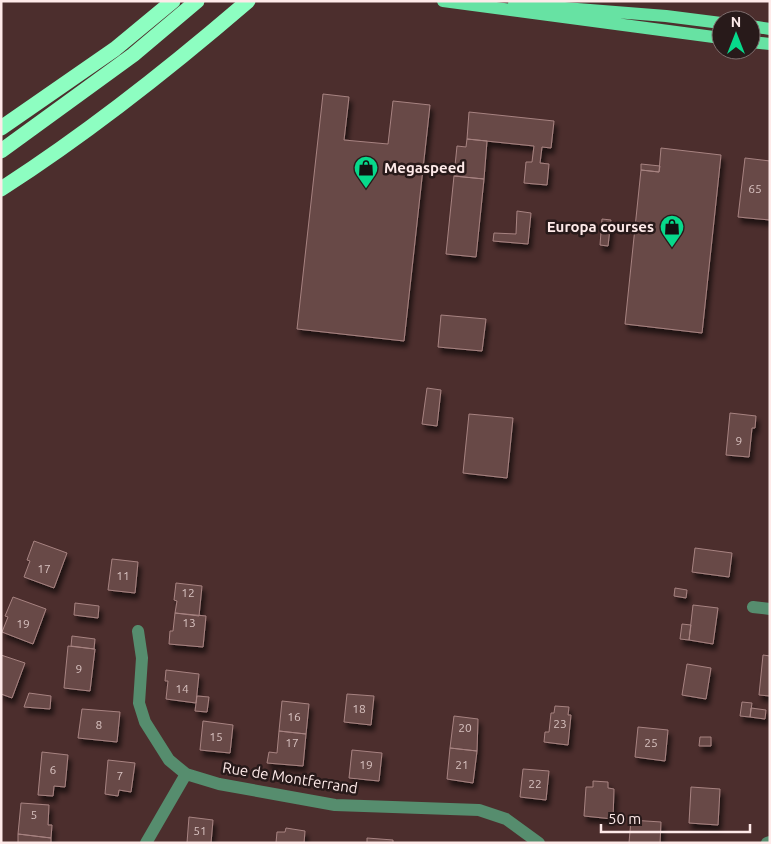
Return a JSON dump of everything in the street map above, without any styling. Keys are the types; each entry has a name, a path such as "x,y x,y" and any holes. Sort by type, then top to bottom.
{"highway":[{"path":"1,128 116,49 173,1"},
{"path":"1,189 44,162 154,80 248,1"},
{"path":"1,151 133,55 193,5"}],"main road":[{"path":"442,1 711,37"},
{"path":"486,1 666,16 711,22"}],"street":[{"path":"753,607 770,609"},
{"name":"Rue de Montferrand","path":"138,631 142,658 139,703 145,722 169,760 186,774 218,784 335,805 479,810 506,819 539,843"},
{"path":"146,843 186,774"}],"building":[{"name":"Megaspeed","path":"323,94 349,97 344,140 388,144 393,101 430,105 404,341 297,329"},
{"path":"469,112 554,121 551,148 542,147 540,163 549,164 547,185 524,183 526,162 532,162 534,146 467,139"},
{"path":"467,139 487,141 484,179 454,176 457,146 466,147"},
{"name":"Europa courses","path":"661,148 721,155 702,333 625,324 641,170 659,172"},
{"path":"745,158 770,161 770,220 738,217"},
{"path":"641,164 660,166 659,172 641,170"},
{"path":"454,176 484,179 476,257 446,254"},
{"path":"517,211 531,213 528,244 493,241 494,233 516,234"},
{"path":"602,219 611,220 608,246 600,245"},
{"path":"441,315 486,319 482,351 438,347"},
{"path":"427,388 441,390 437,426 422,424"},
{"path":"730,413 756,416 755,428 752,428 749,457 726,455"},
{"path":"469,414 513,418 507,478 463,473"},
{"path":"34,541 67,553 54,588 24,577 30,561 27,560"},
{"path":"695,548 732,553 729,577 692,572"},
{"path":"112,559 138,562 135,593 108,590"},
{"path":"176,583 202,586 199,616 175,613 177,601 174,600"},
{"path":"675,588 687,590 686,598 674,596"},
{"path":"13,597 46,609 33,644 2,632 8,617 5,616"},
{"path":"75,603 99,606 98,618 74,615"},
{"path":"693,605 718,608 713,644 689,640"},
{"path":"175,613 206,616 203,647 169,644"},
{"path":"682,624 691,625 689,640 680,639"},
{"path":"72,636 95,639 94,649 71,646"},
{"path":"68,646 95,649 90,691 64,688"},
{"path":"1,655 25,663 12,698 1,694"},
{"path":"763,655 770,656 770,696 759,695"},
{"path":"687,664 711,668 706,699 682,695"},
{"path":"166,670 199,674 196,703 166,699 168,681 165,681"},
{"path":"29,693 51,696 50,709 24,707"},
{"path":"347,694 374,696 371,725 344,722"},
{"path":"197,696 209,697 207,712 195,711"},
{"path":"282,701 309,704 306,734 279,731"},
{"path":"742,702 752,703 750,717 740,716"},
{"path":"555,706 569,707 568,715 571,715 568,745 544,742 545,732 549,732 551,713 554,713"},
{"path":"751,708 766,710 765,719 750,717"},
{"path":"82,709 120,712 117,742 78,738"},
{"path":"454,716 478,719 477,751 450,748"},
{"path":"203,721 233,725 230,753 200,750"},
{"path":"638,727 668,730 665,761 635,757"},
{"path":"279,731 306,734 303,766 267,763 269,752 277,753"},
{"path":"700,737 711,737 711,746 699,746"},
{"path":"450,748 477,751 473,783 447,779"},
{"path":"352,750 382,753 379,781 349,778"},
{"path":"42,752 68,755 65,787 54,786 53,796 38,795"},
{"path":"108,760 135,763 131,792 119,790 118,796 105,794"},
{"path":"523,769 549,771 546,800 520,797"},
{"path":"593,781 608,782 608,788 614,789 613,819 584,816 586,787 593,787"},
{"path":"691,787 720,789 718,825 689,823"},
{"path":"21,803 49,805 48,825 52,825 51,838 18,834"},
{"path":"189,817 213,820 211,843 187,843"},
{"path":"631,820 661,822 660,843 629,843"},
{"path":"286,828 305,831 304,843 276,843 277,832 285,832"},
{"path":"18,834 51,838 51,843 18,843"},
{"path":"367,838 393,840 393,843 367,843"}],"place":[{"name":"Megaspeed","path":"366,189"},
{"name":"Europa courses","path":"672,248"}]}
